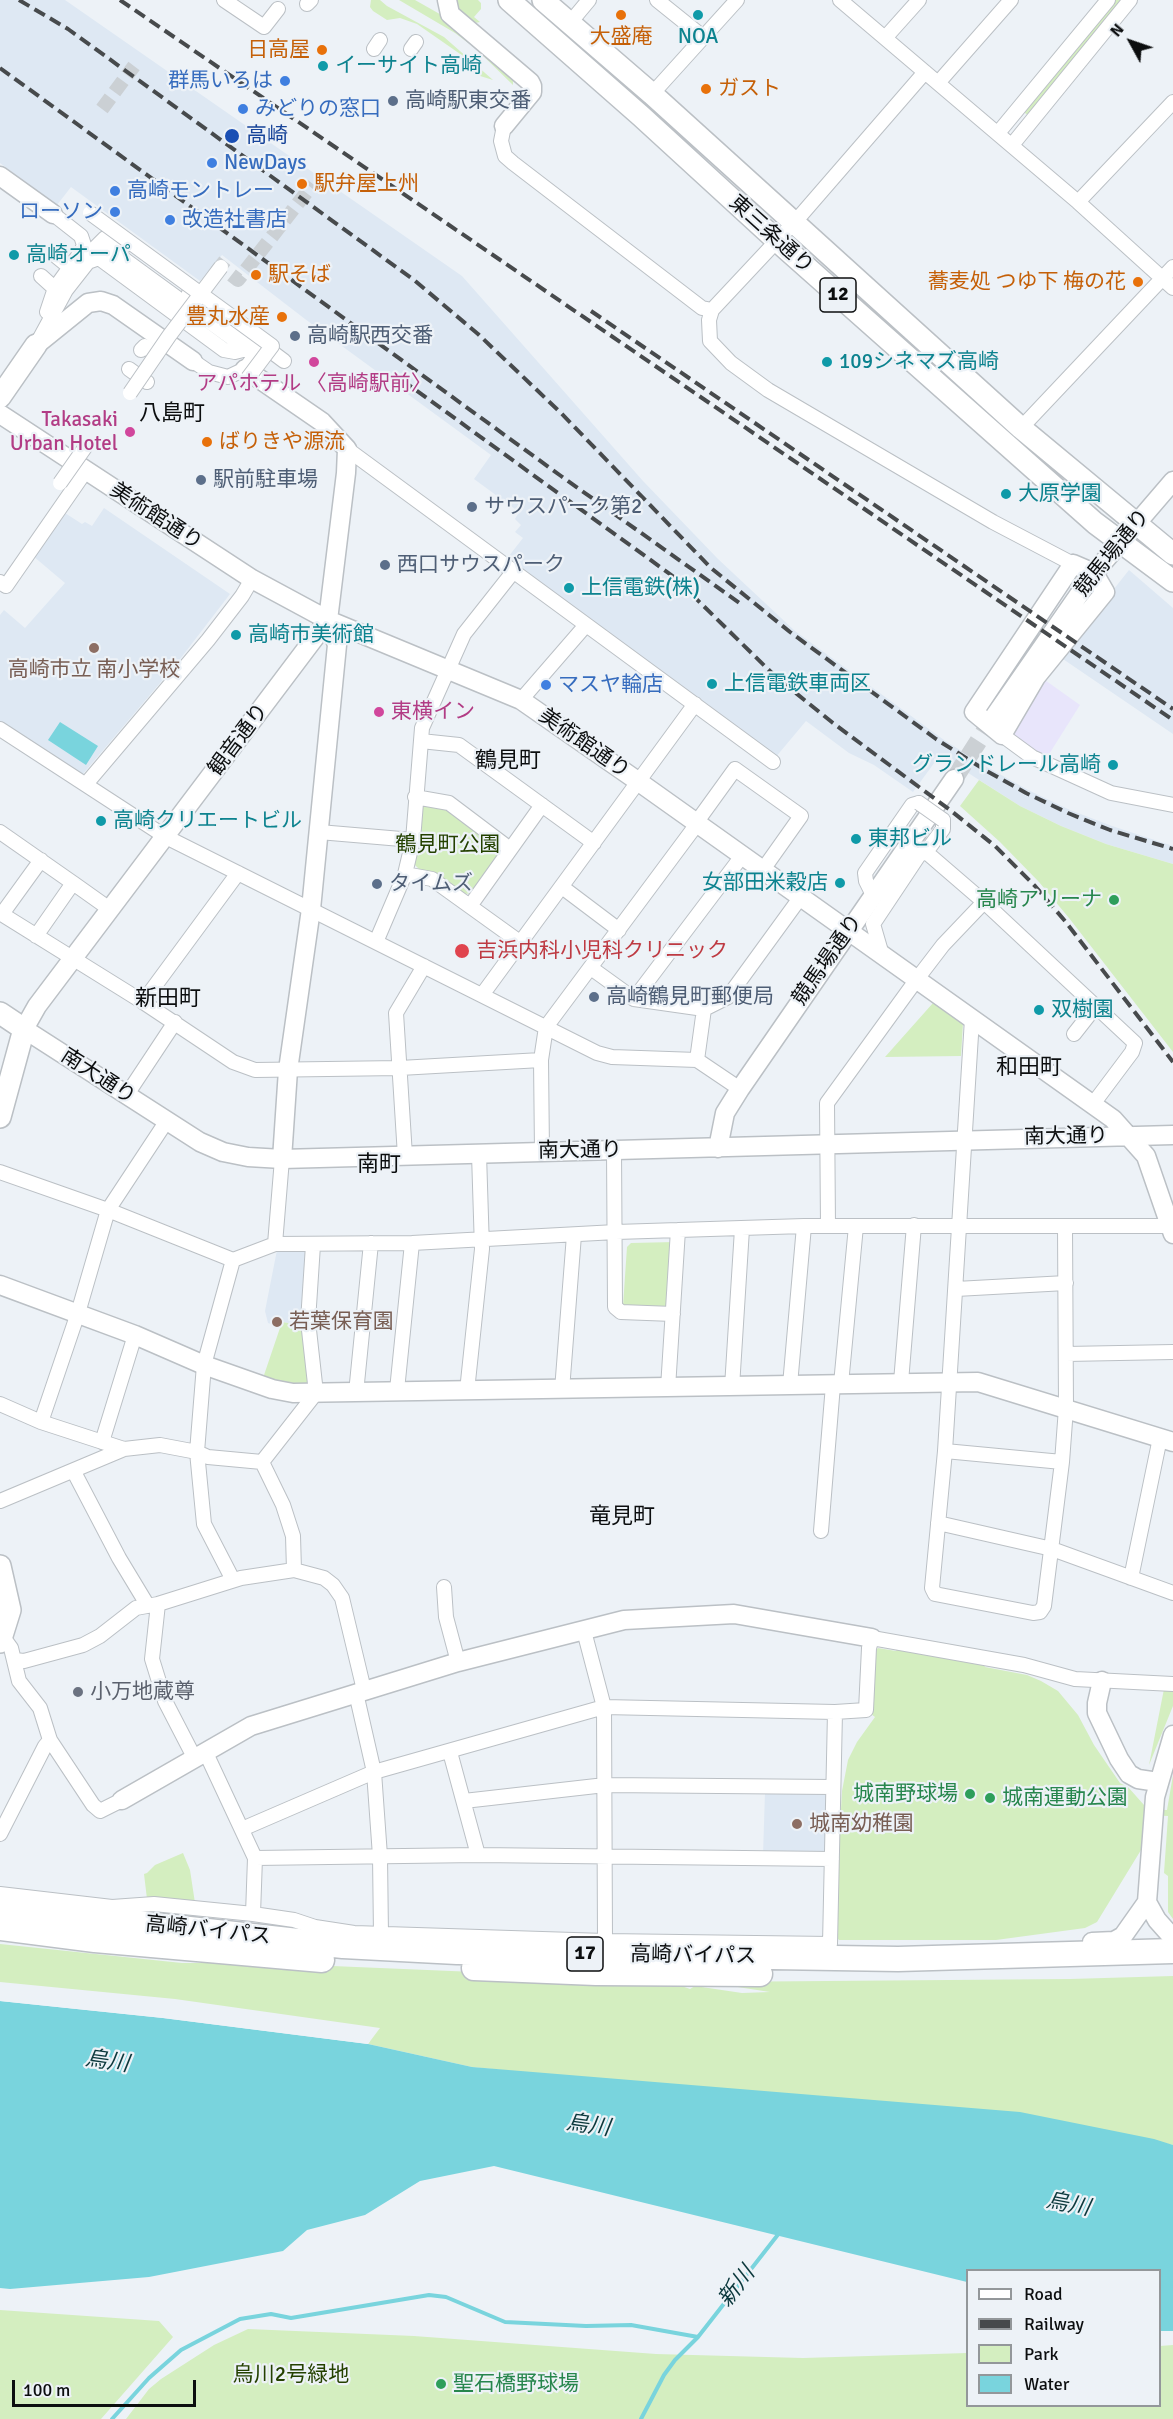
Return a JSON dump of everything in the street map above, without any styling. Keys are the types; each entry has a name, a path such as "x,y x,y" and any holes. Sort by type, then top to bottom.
{"highway":[{"name":"高崎バイパス","path":"0,1908 343,1946 458,1952 788,1958 1011,1956 1173,1951"},
{"path":"100,1919 152,1914 263,1925 295,1931 315,1928"},
{"name":"高崎バイパス","path":"0,1928 95,1940 317,1960 596,1973 897,1974 1173,1967"}],"main road":[{"name":"東三条通り","path":"509,0 650,124 776,241 1119,542 1173,581"},
{"name":"東三条通り","path":"543,0 568,24 652,94 1021,428 1173,554"},
{"path":"0,397 36,345"},
{"path":"0,1013 24,1029"},
{"name":"観音通り","path":"1,1112 24,1029"},
{"path":"0,1566 10,1610 1,1639"}],"street":[{"path":"223,0 264,27 278,9"},
{"path":"223,0 268,33"},
{"path":"447,0 450,14 532,86 532,92 504,126 501,141 506,156 702,308 712,310"},
{"path":"568,24 589,0"},
{"path":"657,0 704,38"},
{"path":"652,94 737,0"},
{"path":"840,0 1078,202 1173,288"},
{"path":"885,38 919,0"},
{"path":"938,83 1011,0"},
{"path":"998,133 1108,0"},
{"path":"1012,145 1130,0"},
{"path":"925,72 793,223 712,310 709,320 710,340 730,363 768,390 993,522 1094,573 1105,592 1036,677 1002,735"},
{"path":"1078,202 1173,102"},
{"path":"0,176 81,236 84,245 55,288 36,345"},
{"path":"56,309 64,287 99,241 113,237 251,340 254,348 249,363 248,378 272,346 90,213"},
{"path":"36,345 66,290 88,262 99,258 224,350 235,352 322,422 346,449 773,762"},
{"path":"130,393 139,376 156,358 169,336 221,267"},
{"path":"1021,428 1173,267"},
{"path":"41,276 52,286"},
{"path":"36,345 88,303 101,301 113,305 218,376 235,375 249,363"},
{"path":"133,309 169,336"},
{"path":"141,350 144,346 156,358"},
{"path":"268,349 284,361"},
{"name":"美術館通り","path":"0,414 252,579 328,620 520,700 639,782 1093,1104 1130,1136 1146,1156 1172,1228"},
{"path":"60,483 86,446"},
{"name":"観音通り","path":"24,1029 37,1006 328,620 345,484 346,449"},
{"path":"0,582 6,586 86,472"},
{"name":"競馬場通り","path":"994,717 1094,573 1173,481"},
{"path":"1073,564 974,712 1032,757 1111,793 1173,805"},
{"path":"376,942 405,874 412,840 422,728 464,634 513,572"},
{"path":"86,784 208,640 242,596 252,579"},
{"path":"275,1244 288,1070 311,909 337,643 328,620"},
{"path":"520,700 586,626"},
{"path":"482,995 695,704"},
{"path":"0,729 166,837 597,1053 612,1057 697,1060 740,1089"},
{"path":"421,741 459,745 594,843"},
{"path":"542,1152 541,1060 546,1027 735,769 801,816 762,871"},
{"name":"競馬場通り","path":"718,1148 725,1113 740,1089 954,779"},
{"path":"415,797 449,802 510,849"},
{"path":"873,895 865,873 912,805 919,803 944,820 943,829 926,852 919,855 873,924 882,955"},
{"path":"470,906 542,805"},
{"path":"318,831 412,840"},
{"path":"0,832 111,910"},
{"path":"926,852 984,902 1135,1043 1132,1052 1093,1104"},
{"path":"634,999 742,856"},
{"path":"41,860 1,913 175,1022 233,1062 255,1070 288,1070 400,1068 541,1060"},
{"path":"143,1002 238,873"},
{"path":"405,874 432,879 520,943"},
{"path":"36,936 73,883"},
{"path":"562,887 619,930"},
{"path":"591,968 634,999 704,1009 728,997 800,898"},
{"path":"828,1226 827,1103 916,979 943,945 984,902"},
{"path":"405,1156 396,1014 424,966"},
{"path":"1074,1034 1096,1006"},
{"path":"697,1060 704,1009"},
{"path":"972,1019 963,1139 961,1224 945,1451 932,1588 935,1594 1033,1613 1040,1612 1044,1606 1062,1462 1066,1408 1065,1226"},
{"path":"126,1096 175,1022"},
{"name":"南大通り","path":"24,1029 200,1142 223,1152 248,1157 282,1160 963,1139 1173,1135"},
{"path":"41,1422 78,1313 108,1210 166,1122"},
{"path":"614,1150 615,1306 621,1312 673,1314"},
{"path":"467,1391 482,1249 478,1154"},
{"path":"0,1172 108,1210 233,1260 275,1244 412,1243 616,1232 961,1224 1172,1228"},
{"path":"901,1382 914,1225"},
{"path":"790,1385 804,1226"},
{"path":"821,1531 856,1226"},
{"path":"732,1387 742,1229"},
{"path":"668,1388 678,1230"},
{"path":"562,1390 574,1235"},
{"path":"356,1393 371,1243"},
{"path":"397,1390 412,1243"},
{"path":"262,1462 316,1393 308,1321 313,1245"},
{"path":"233,1260 204,1365 197,1452 204,1524 233,1580"},
{"path":"956,1289 1066,1283"},
{"path":"0,1285 135,1335 204,1365 272,1389 293,1393 978,1382 1167,1440 1131,1578"},
{"path":"102,1442 135,1335"},
{"path":"1066,1354 1173,1352"},
{"path":"0,1404 41,1422 124,1449"},
{"path":"0,1501 74,1472 124,1449 160,1445 197,1452 208,1457 262,1462"},
{"path":"945,1451 1062,1462"},
{"path":"262,1462 283,1505 293,1536 294,1570"},
{"path":"74,1472 119,1558 153,1605 152,1659 165,1701 200,1754 242,1829 255,1858 253,1914"},
{"path":"938,1523 1052,1548 1173,1593"},
{"path":"15,1660 24,1661 83,1646 136,1608 153,1605 233,1580 294,1570 324,1578 333,1585 342,1598 374,1772 380,1856 381,1935"},
{"path":"444,1587 446,1617 458,1662"},
{"path":"1,1639 11,1648 19,1681 40,1707 50,1740 100,1811 251,1726 458,1662 624,1620 734,1614 1024,1665 1076,1679 1173,1684"},
{"path":"584,1630 604,1707 605,1941"},
{"path":"242,1829 374,1772 604,1707 835,1712 866,1710 869,1648 872,1638"},
{"path":"1102,1681 1097,1713 1119,1759 1130,1774 1138,1779 1158,1782"},
{"path":"0,1894 112,1907 154,1904 253,1914 294,1920 315,1928 381,1935 830,1944 835,1712"},
{"path":"1011,1956 1064,1943 1114,1941 1131,1928 1147,1902 1158,1782 1173,1735"},
{"path":"0,1834 50,1740"},
{"path":"450,1752 478,1855"},
{"path":"464,1801 605,1785 833,1787"},
{"path":"255,1858 478,1855 832,1859"},
{"path":"1147,1902 1157,1920 1173,1938"}],"shaded area":[{"path":"0,0 65,0 462,276 643,481 718,559 795,631 944,740 987,767 1070,810 1173,846 1173,864 1106,844 1061,826 1020,806 940,755 913,792 874,765 849,753 806,721 775,758 505,561 523,538 515,532 521,525 515,519 519,512 474,479 491,455 305,319 222,255 200,281 71,187 57,205 0,163"},
{"name":"高崎市立 南小学校","path":"104,508 230,594 177,663 82,775 0,722 0,615 4,610 25,628 65,583 33,556 65,513 82,524 85,522 92,526"},
{"path":"1129,570 1173,608 1173,734 1060,657"},
{"path":"1042,678 1080,705 1046,759 1008,734"},
{"path":"305,1249 309,1254 306,1326 282,1322 280,1327 268,1323 265,1311 277,1250"},
{"name":"城南幼稚園","path":"825,1791 831,1797 828,1852 823,1856 763,1855 765,1792"}],"green space":[{"path":"371,0 380,0 444,37 493,80 477,75 471,63 463,56 417,24 400,18 387,20 373,11 370,7"},
{"path":"399,0 415,0 445,17 513,79 513,85 475,48 455,33"},
{"path":"456,0 478,0 481,3 481,9 474,17 480,22 475,23 461,12"},
{"path":"1113,0 1124,0 1029,116 1021,110"},
{"name":"高崎アリーナ","path":"979,780 1020,806 1061,826 1106,844 1173,864 1173,1052 1039,882 960,806"},
{"name":"鶴見町公園","path":"425,805 450,807 501,846 502,852 472,893 465,894 436,873 421,871 414,864 420,809"},
{"path":"933,1003 963,1023 961,1056 885,1057"},
{"path":"675,1242 670,1310 623,1306 627,1247 631,1243"},
{"path":"282,1322 306,1326 313,1387 294,1388 263,1378"},
{"name":"城南野球場","path":"878,1648 896,1651 898,1648 984,1664 985,1667 1027,1675 1058,1691 1078,1715 1094,1745 1120,1783 1128,1787 1144,1805 1144,1809 1167,1810 1173,1775 1173,1919 1168,1912 1168,1876 1164,1873 1168,1816 1144,1815 1141,1850 1097,1922 1085,1928 996,1940 839,1940 834,1934 842,1791 848,1760 857,1742 875,1717 871,1714 875,1651"},
{"path":"1164,1689 1173,1690 1173,1706 1149,1765"},
{"path":"183,1853 190,1870 195,1903 147,1899 144,1874 155,1865"},
{"path":"0,1944 182,1963 261,1963 665,1980 690,1989 695,1986 742,1993 770,1992 705,1982 1173,1976 1173,2145 1098,2129 472,2067 368,2044 380,2028 175,1999 0,1982"},
{"path":"0,2310 159,2321 173,2337 101,2419 0,2419"},
{"name":"烏川2号緑地","path":"248,2329 414,2336 656,2354 803,2358 966,2353 966,2407 1161,2407 1161,2346 1173,2345 1173,2419 126,2419 149,2389 214,2345"}],"water":[{"path":"60,722 98,746 86,765 48,740"},
{"name":"烏川","path":"0,2001 163,2018 368,2044 472,2067 1020,2112 1154,2139 1173,2145 1173,2331 1161,2331 1161,2269 966,2269 966,2282 494,2166 420,2181 365,2215 307,2230 283,2251 149,2277 0,2288"}],"pier":[{"path":"0,1998 163,2015 370,2041 368,2044 163,2018 0,2001"}],"waterway":[{"name":"新川","path":"641,2419 664,2375 675,2360 698,2337 780,2232"},
{"path":"112,2419 149,2378 181,2350 240,2319 271,2314 291,2318 429,2295 446,2297 505,2322 586,2326 631,2325 698,2337"}],"tunnel":[{"path":"102,109 134,66"},
{"path":"215,262 238,280 313,184"},
{"path":"954,779 994,717"}],"railway":[{"path":"19,0 68,29 414,280 478,334 561,413 711,568 790,632 936,739 985,770 1068,813 1110,830 1173,849"},
{"path":"120,0 1173,720"},
{"path":"0,68 741,604"},
{"path":"591,311 1173,709"},
{"path":"402,380 674,577 776,677 995,846 1035,886 1065,921 1173,1062"}],"place":[{"name":"大盛庵","path":"621,15"},
{"name":"NOA","path":"698,15"},
{"name":"日高屋","path":"322,50"},
{"name":"イーサイト高崎","path":"323,66"},
{"name":"群馬いろは","path":"285,81"},
{"name":"ガスト","path":"706,89"},
{"name":"高崎駅東交番","path":"393,101"},
{"name":"みどりの窓口","path":"243,109"},
{"name":"高崎","path":"232,136"},
{"name":"NewDays","path":"212,163"},
{"name":"駅弁屋上州","path":"302,184"},
{"name":"高崎モントレー","path":"115,191"},
{"name":"ローソン","path":"115,212"},
{"name":"改造社書店","path":"170,220"},
{"name":"高崎オーパ","path":"14,255"},
{"name":"駅そば","path":"256,275"},
{"name":"蕎麦処 つゆ下 梅の花","path":"1138,282"},
{"name":"豊丸水産","path":"282,317"},
{"name":"高崎駅西交番","path":"295,336"},
{"name":"アパホテル 〈高崎駅前〉","path":"314,362"},
{"name":"109シネマズ高崎","path":"827,362"},
{"name":"Takasaki Urban Hotel","path":"130,432"},
{"name":"ばりきや源流","path":"207,442"},
{"name":"駅前駐車場","path":"201,480"},
{"name":"大原学園","path":"1006,494"},
{"name":"サウスパーク第2","path":"472,507"},
{"name":"西口サウスパーク","path":"385,565"},
{"name":"上信電鉄(株)","path":"569,588"},
{"name":"高崎市美術館","path":"236,635"},
{"name":"高崎市立 南小学校","path":"94,648"},
{"name":"上信電鉄車両区","path":"712,684"},
{"name":"マスヤ輪店","path":"546,685"},
{"name":"東横イン","path":"379,712"},
{"name":"グランドレール高崎","path":"1113,765"},
{"name":"高崎クリエートビル","path":"101,821"},
{"name":"東邦ビル","path":"856,839"},
{"name":"女部田米穀店","path":"840,883"},
{"name":"タイムズ","path":"377,884"},
{"name":"高崎アリーナ","path":"1114,900"},
{"name":"吉浜内科小児科クリニック","path":"462,951"},
{"name":"高崎鶴見町郵便局","path":"594,997"},
{"name":"双樹園","path":"1039,1010"},
{"name":"若葉保育園","path":"277,1322"},
{"name":"小万地蔵尊","path":"78,1692"},
{"name":"城南野球場","path":"970,1794"},
{"name":"城南運動公園","path":"990,1798"},
{"name":"城南幼稚園","path":"797,1824"},
{"name":"聖石橋野球場","path":"441,2384"}],"district":[{"name":"八島町","path":"172,414"},
{"name":"鶴見町","path":"508,761"},
{"name":"新田町","path":"168,999"},
{"name":"和田町","path":"1029,1068"},
{"name":"南町","path":"379,1165"},
{"name":"竜見町","path":"622,1517"}]}
